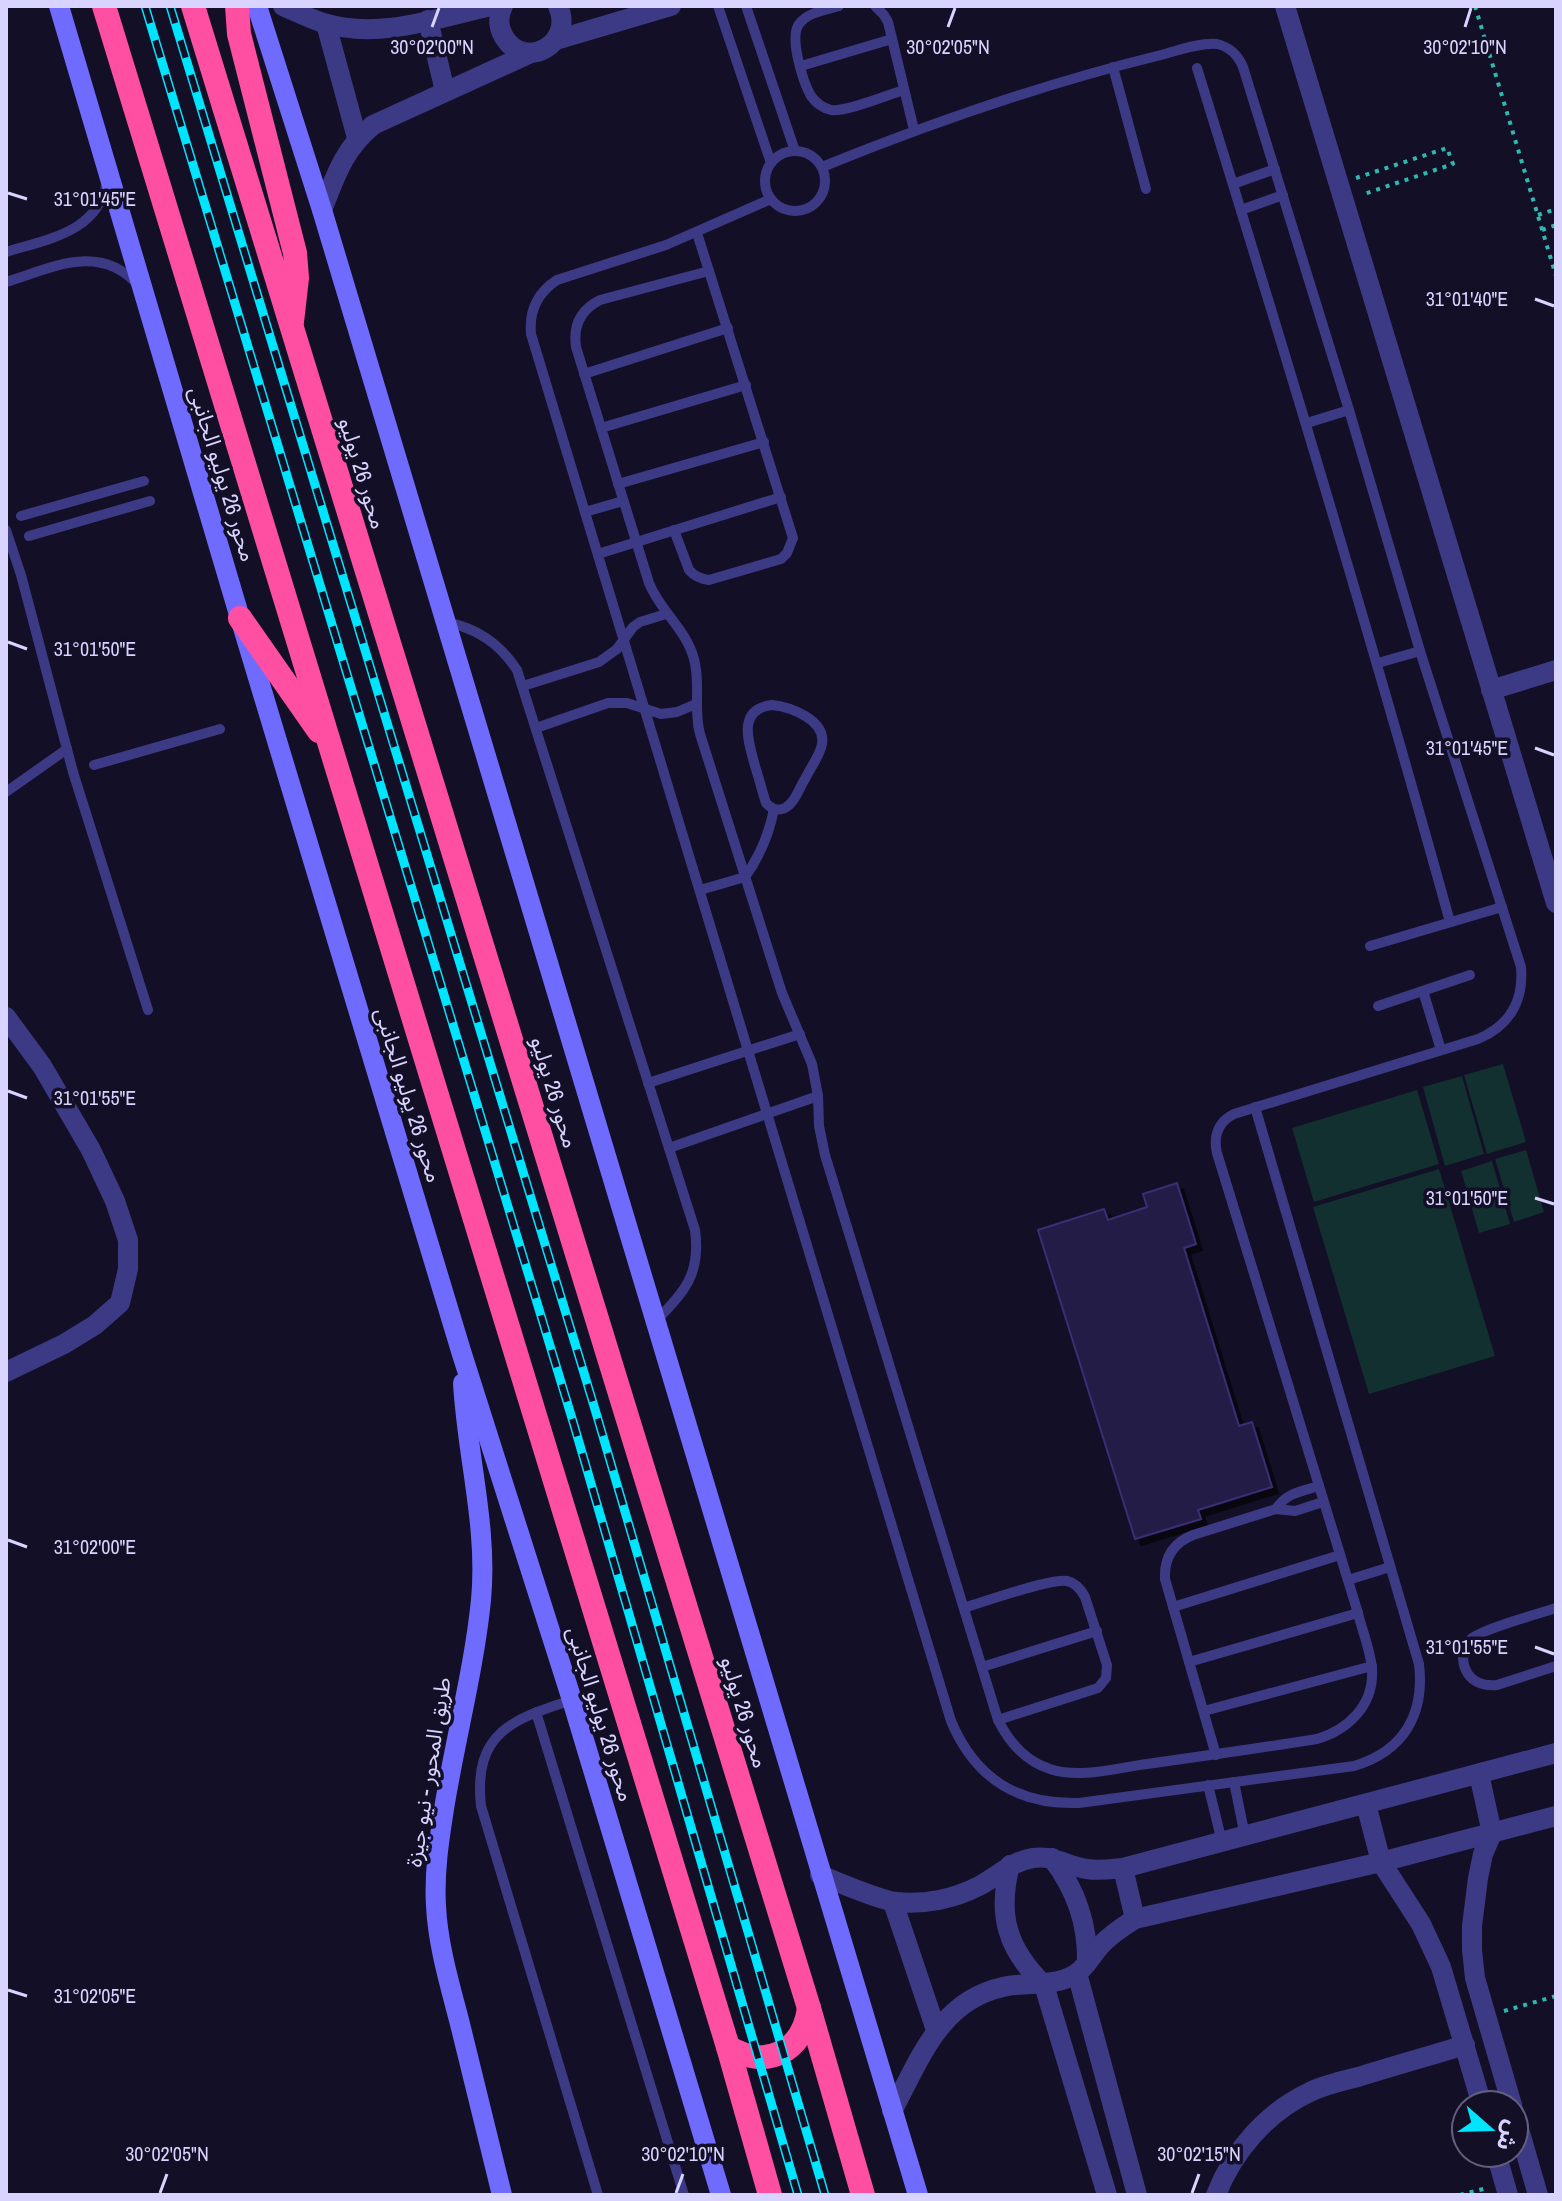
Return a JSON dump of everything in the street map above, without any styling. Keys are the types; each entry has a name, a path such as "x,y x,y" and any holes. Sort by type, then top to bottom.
{"highway":[{"path":"104,6 728,2047 770,2195"},
{"name":"محور 26 يوليو","path":"193,6 809,2008 863,2195"},
{"path":"237,6 239,34 295,253 297,278 291,328"},
{"path":"240,618 331,749"},
{"path":"728,2047 748,2057 781,2053 804,2030 809,2008"}],"main road":[{"name":"محور 26 يوليو الجانبى","path":"59,6 461,1351 572,1700 721,2195"},
{"path":"257,6 322,210 918,2195"},
{"name":"طريق المحور - نيو جيزة","path":"461,1351 468,1436 481,1520 483,1575 438,1844 436,1909 443,1958 502,2195"}],"street":[{"path":"283,6 326,24 368,29 396,27 491,6"},
{"path":"503,6 499,22 505,40 512,47 531,53"},
{"path":"322,210 345,155 357,138 373,125 549,46 561,30 558,6"},
{"path":"556,40 671,6"},
{"path":"1285,6 1556,903"},
{"path":"428,20 445,91"},
{"path":"326,24 357,138"},
{"path":"1491,690 1556,670"},
{"path":"6,1017 42,1066 91,1150 115,1201 128,1240 128,1269 120,1303 95,1325 64,1344 6,1372"},
{"path":"820,1875 893,1902 918,1903 944,1899 968,1892 1024,1859 1052,1858 1087,1869 1123,1868 1556,1753"},
{"path":"1479,1774 1492,1833 1478,1878 1472,1950 1475,1978 1507,2089"},
{"path":"1366,1804 1381,1862 1432,1945 1477,2089"},
{"path":"892,2111 936,2030 966,2002 1003,1987 1061,1981 1082,1968 1116,1931 1135,1919 1381,1862 1556,1816"},
{"path":"1052,1858 1064,1874 1080,1907 1085,1926 1082,1968 1137,2195"},
{"path":"1010,1865 1004,1898 1008,1931 1022,1960 1044,1985 1107,2195"},
{"path":"1123,1868 1135,1919"},
{"path":"893,1902 936,2030"},
{"path":"1216,2195 1238,2153 1259,2128 1284,2107 1312,2090 1465,2045"},
{"path":"1096,2157 1124,2149"},
{"path":"1530,2167 1538,2195"},
{"path":"1500,2169 1506,2189"}],"lane":[{"path":"718,6 771,163"},
{"path":"746,6 795,151"},
{"path":"839,6 811,15 799,25 794,40 812,97 831,110 904,90"},
{"path":"875,6 884,15 892,39 914,130"},
{"path":"801,66 892,39"},
{"path":"709,271 591,305 575,328 576,347 653,594 684,635 695,661 697,724 782,993 812,1064 825,1155 998,1720 1013,1745 1036,1763 1064,1772 1079,1773 1317,1739 1340,1730 1350,1723 1365,1703 1372,1679 1372,1666 1215,1145 1218,1130 1227,1117 1255,1107 1491,1034 1502,1025 1518,1002 1521,967 1420,651 1243,67 1240,59 1226,47 1209,44 1113,67 914,130 822,167"},
{"path":"1113,67 1146,189"},
{"path":"1197,68 1307,423 1450,922"},
{"path":"795,151 810,155 825,175 822,193 803,210 785,209 771,199 765,181 771,163 785,152 795,151"},
{"path":"1233,184 1275,169"},
{"path":"6,252 76,229 102,200 108,175"},
{"path":"1241,210 1283,195"},
{"path":"771,199 666,245 557,280 535,303 531,334 951,1721 967,1753 993,1779 1025,1797 1043,1802 1079,1803 1354,1766 1382,1755 1404,1735 1417,1708 1421,1679 1419,1664 1255,1107"},
{"path":"674,530 686,565 698,578 709,580 781,559 793,538 697,233"},
{"path":"6,282 73,261 86,260 112,266 135,281 143,292"},
{"path":"584,374 728,328"},
{"path":"601,428 746,385"},
{"path":"1307,423 1349,410"},
{"path":"618,484 764,442"},
{"path":"21,516 144,481"},
{"path":"598,554 781,497"},
{"path":"29,536 150,501"},
{"path":"585,512 623,501"},
{"path":"6,530 67,749 148,1010"},
{"path":"523,686 599,662 617,649 640,622 666,614"},
{"path":"445,622 474,630 499,647 517,670 695,1230 697,1258 688,1285 655,1322"},
{"path":"1378,663 1420,651"},
{"path":"536,728 608,703 627,703 661,714 696,704"},
{"path":"772,705 812,720 820,730 822,742 789,805 785,809 774,809 766,803 747,731 754,712 772,705"},
{"path":"94,765 220,729"},
{"path":"6,792 67,749"},
{"path":"700,890 745,877 767,839 774,809"},
{"path":"1370,946 1502,907"},
{"path":"1378,1006 1470,975"},
{"path":"1423,991 1441,1050"},
{"path":"648,1083 800,1034"},
{"path":"669,1148 818,1096"},
{"path":"1276,1509 1290,1495 1319,1486"},
{"path":"1216,1755 1173,1607 1165,1570 1169,1553 1175,1545 1193,1535 1276,1509 1295,1511 1323,1502"},
{"path":"1173,1607 1340,1555"},
{"path":"1348,1580 1390,1567"},
{"path":"964,1608 1064,1581 1074,1584 1083,1592 1097,1631 1108,1672 1104,1683 1098,1688 998,1720"},
{"path":"1556,1608 1474,1636 1463,1656 1463,1664 1472,1679 1488,1685 1497,1685 1556,1666"},
{"path":"1189,1662 1358,1613"},
{"path":"982,1667 1097,1631"},
{"path":"1204,1711 1372,1666"},
{"path":"572,1700 509,1725 483,1761 481,1806 598,2195"},
{"path":"536,1712 684,2195"},
{"path":"1234,1782 1245,1836"},
{"path":"1208,1785 1222,1842"}],"path":[{"path":"1475,6 1556,276"},
{"path":"1447,148 1453,164 1341,192 1447,148"},
{"path":"1538,215 1556,209"},
{"path":"1542,230 1556,225"},
{"path":"1486,2016 1556,1996"},
{"path":"1460,2195 1506,2189"}],"green space":[{"path":"1503,1064 1526,1142 1487,1154 1464,1075"},
{"path":"1462,1076 1484,1154 1445,1166 1423,1087"},
{"path":"1417,1090 1439,1164 1314,1202 1292,1128"},
{"path":"1526,1150 1544,1212 1514,1222 1495,1159"},
{"path":"1492,1161 1510,1224 1479,1233 1461,1171"},
{"path":"1439,1169 1495,1356 1369,1394 1313,1207"}],"building":[{"path":"1177,1183 1196,1244 1184,1248 1239,1426 1252,1422 1272,1487 1198,1510 1201,1519 1135,1539 1038,1230 1104,1209 1108,1220 1147,1207 1143,1194"}],"railway":[{"path":"145,6 574,1425 798,2195"},
{"path":"170,6 597,1416 825,2195"}]}
